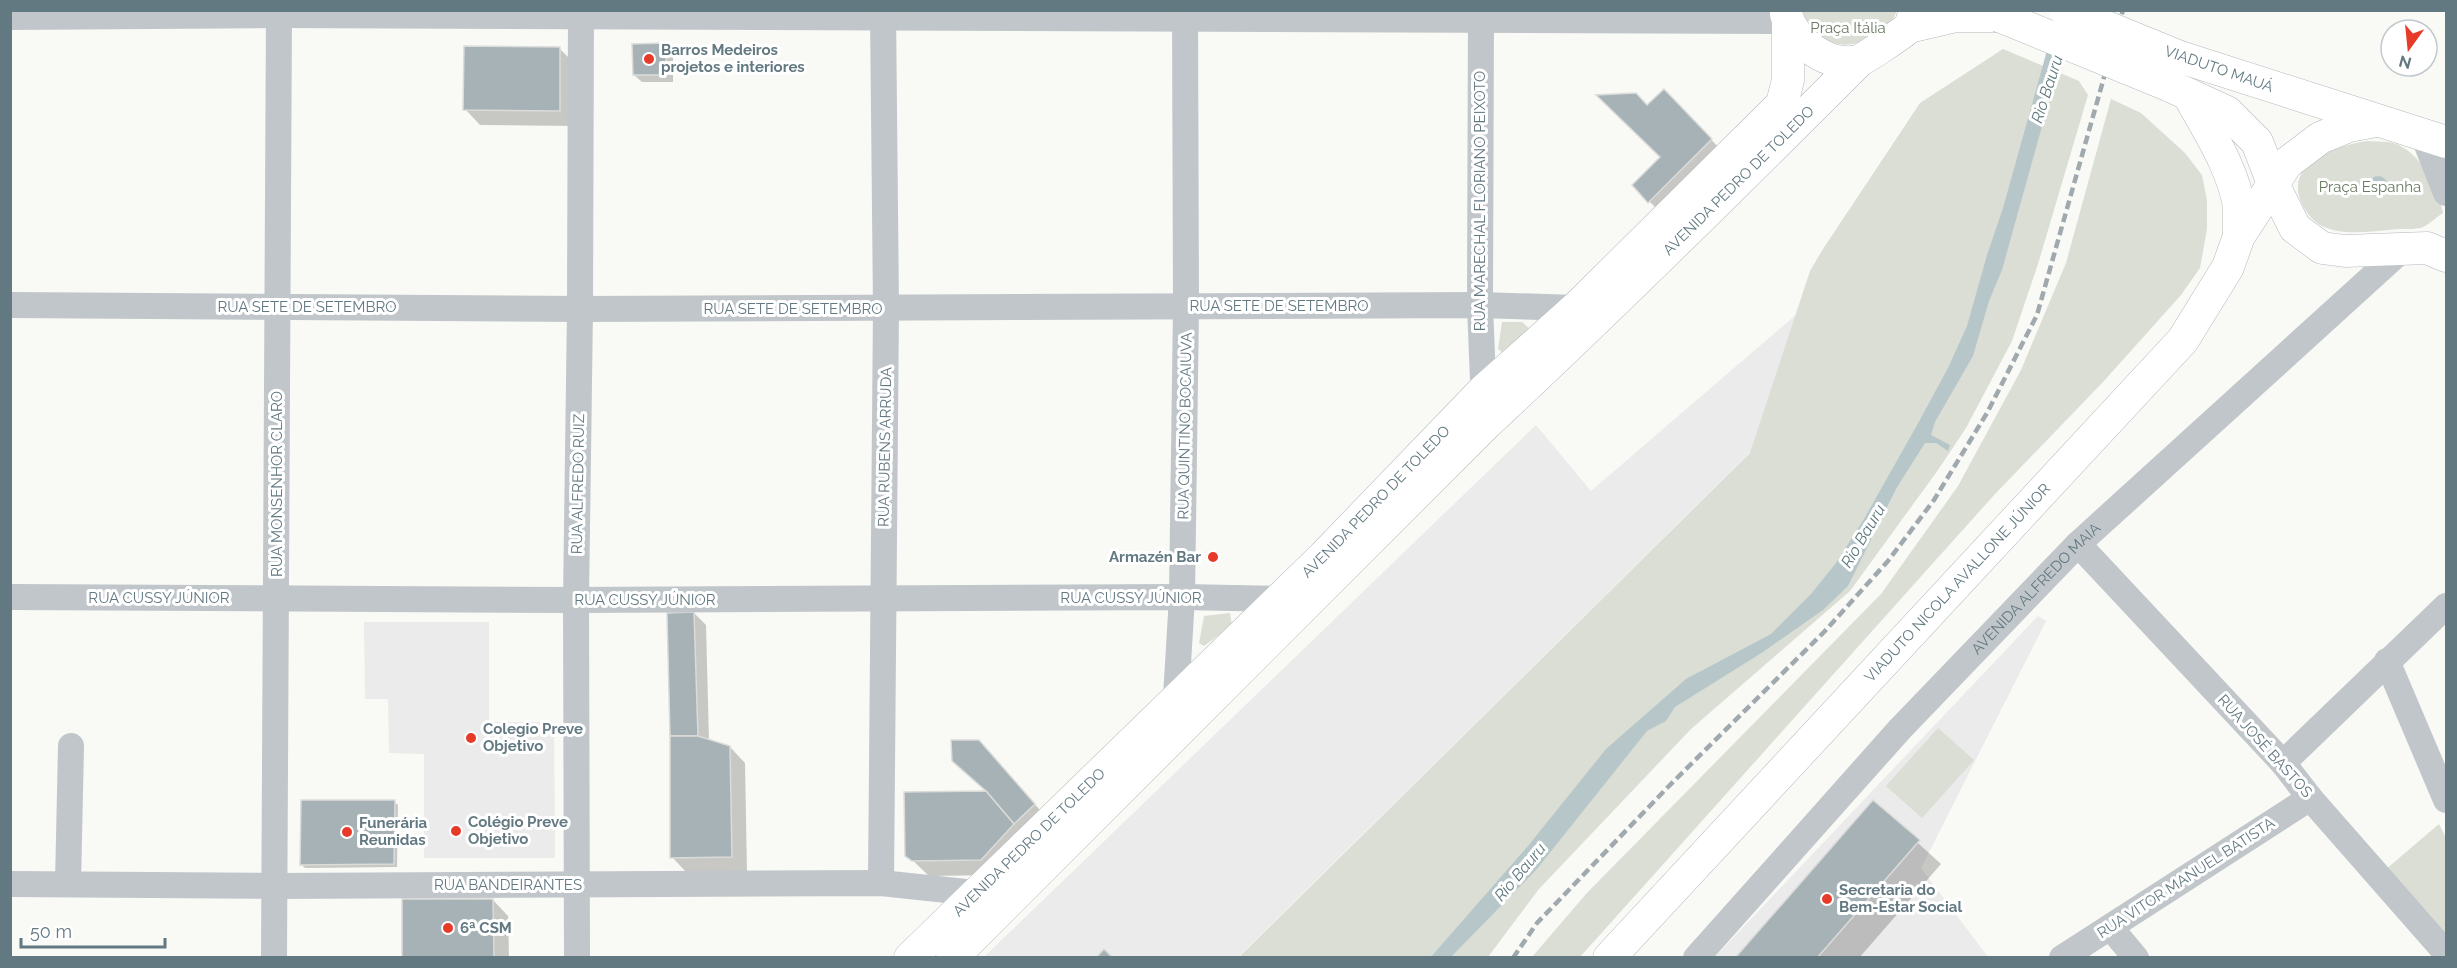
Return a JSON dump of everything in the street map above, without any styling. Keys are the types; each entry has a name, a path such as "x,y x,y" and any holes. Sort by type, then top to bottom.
{"main road":[{"name":"VIADUTO MAUÁ","path":"2065,10 2179,79"},
{"path":"1787,16 1800,40 1817,53 1837,61 1859,62 1912,19"},
{"name":"AVENIDA PEDRO DE TOLEDO","path":"910,957 984,906 1332,564 1570,346 1584,315 1782,104 1788,80 1787,16"},
{"name":"VIADUTO MAUÁ","path":"1912,19 1999,16 2179,79 2375,121"},
{"name":"AVENIDA PEDRO DE TOLEDO","path":"952,957 984,906 1176,697 1279,599 1332,564 1482,392 1584,315 1707,213 1859,62"},
{"path":"2179,79 2227,112 2257,142 2274,186 2295,228 2322,248 2345,251 2426,250"},
{"path":"2179,79 2214,140 2232,182 2239,206 2239,236"},
{"path":"2274,186 2287,163 2320,138 2349,126 2375,121 2435,138"},
{"name":"VIADUTO NICOLA AVALLONE JÚNIOR","path":"1609,957 2183,340 2228,267 2239,236 2274,186"}],"street":[{"path":"10,17 279,13 1787,16"},
{"name":"RUA MONSENHOR CLARO","path":"274,957 279,13"},
{"name":"RUA ALFREDO RUIZ","path":"576,957 578,885 576,600 581,14"},
{"name":"RUA RUBENS ARRUDA","path":"881,883 886,308 884,14"},
{"name":"RUA QUINTINO BOCAIUVA","path":"1176,697 1182,597 1186,307 1186,14"},
{"name":"RUA MARECHAL FLORIANO PEIXOTO","path":"1480,16 1480,305 1482,392 1486,424"},
{"path":"2435,138 2446,193"},
{"name":"AVENIDA ALFREDO MAIA","path":"1696,957 1900,729 2078,544 2426,250"},
{"name":"RUA SETE DE SETEMBRO","path":"10,305 580,309 1480,305 1584,315"},
{"name":"RUA JOSÉ BASTOS","path":"2078,544 2283,763 2310,798 2446,952"},
{"name":"RUA CUSSY JÚNIOR","path":"10,597 576,600 1182,597 1279,599"},
{"path":"2283,763 2446,606"},
{"path":"2387,661 2446,800"},
{"path":"68,884 71,746"},
{"name":"RUA VITOR MANUEL BATISTA","path":"2062,957 2310,798"},
{"name":"RUA BANDEIRANTES","path":"10,884 275,886 881,883 984,906"},
{"path":"2110,927 2136,957"}],"shaded area":[{"path":"1819,295 1861,343 1238,957 983,958 1536,425 1591,491"},
{"path":"2038,616 2046,621 1921,868 1988,957 1714,958"},
{"name":"Colegio Preve Objetivo","path":"364,622 489,622 489,722 554,722 555,858 424,858 424,754 389,753 388,699 365,699"}],"green space":[{"name":"Praça Itália","path":"1800,11 1897,11 1889,25 1876,36 1864,42 1838,44 1826,41 1816,34"},
{"path":"2003,49 2079,81 2088,95 2038,264 2012,341 1966,428 1850,591 1691,729 1539,889 1488,957 1238,958 1750,453 1810,271 1823,249 1920,103"},
{"path":"2111,99 2141,113 2185,153 2202,175 2207,200 2207,229 2200,268 2181,295 2103,382 1995,494 1580,957 1532,957 1586,894 1881,594 1958,486 2021,370 2066,263"},
{"name":"Praça Espanha","path":"2369,141 2393,143 2412,154 2432,182 2443,213 2420,228 2364,232 2331,230 2314,220 2302,204 2298,190 2300,177 2306,167 2329,151"},
{"path":"1502,322 1522,322 1532,331 1509,358 1498,349"},
{"path":"1230,613 1232,625 1204,646 1199,643 1204,616"},
{"path":"1938,728 1974,760 1922,818 1886,786"},
{"path":"2439,824 2446,838 2446,941 2385,870"}],"water":[{"name":"Rio Bauru","path":"2058,11 2082,11 2046,112 2002,270 1989,301 1973,356 1935,422 1931,435 1950,445 1948,451 1936,443 1925,443 1896,489 1848,586 1823,610 1763,652 1675,707 1666,721 1647,731 1536,870 1451,957 1430,958 1528,846 1606,749 1686,679 1771,634 1811,594 1836,563 1864,519 1916,427 1948,368 1967,326 2003,208"},
{"path":"2374,176 2382,176 2388,182 2388,190 2382,196 2374,196 2368,190 2368,182"}],"building":[{"name":"Barros Medeiros projetos e interiores","path":"666,43 666,75 633,75 632,44"},
{"path":"464,46 560,47 560,111 463,110"},
{"path":"1664,89 1712,139 1648,203 1632,185 1660,157 1596,95 1636,93 1647,105"},
{"path":"694,612 698,736 670,736 667,613"},
{"path":"670,736 698,736 730,746 732,857 670,858"},
{"path":"951,740 979,740 1035,804 1014,824 986,791 952,761"},
{"path":"986,791 1014,824 981,860 912,861 905,856 904,792"},
{"name":"Funerária Reunidas","path":"301,800 395,800 394,864 300,865"},
{"name":"Secretaria do Bem-Estar Social","path":"1873,800 1920,840 1817,958 1735,958"},
{"name":"6ª CSM","path":"402,899 493,899 494,958 402,958"},
{"path":"1104,949 1113,958 1096,958"}],"railway":[{"path":"1513,958 1537,923 1668,787 1824,632 1888,561 1934,500 1987,413 2037,315 2123,10"}],"place":[{"name":"Barros Medeiros projetos e interiores","path":"649,59"},
{"name":"Armazén Bar","path":"1213,557"},
{"name":"Colegio Preve Objetivo","path":"471,738"},
{"name":"Colégio Preve Objetivo","path":"456,831"},
{"name":"Funerária Reunidas","path":"347,832"},
{"name":"Secretaria do Bem-Estar Social","path":"1827,899"},
{"name":"6ª CSM","path":"448,928"}]}
